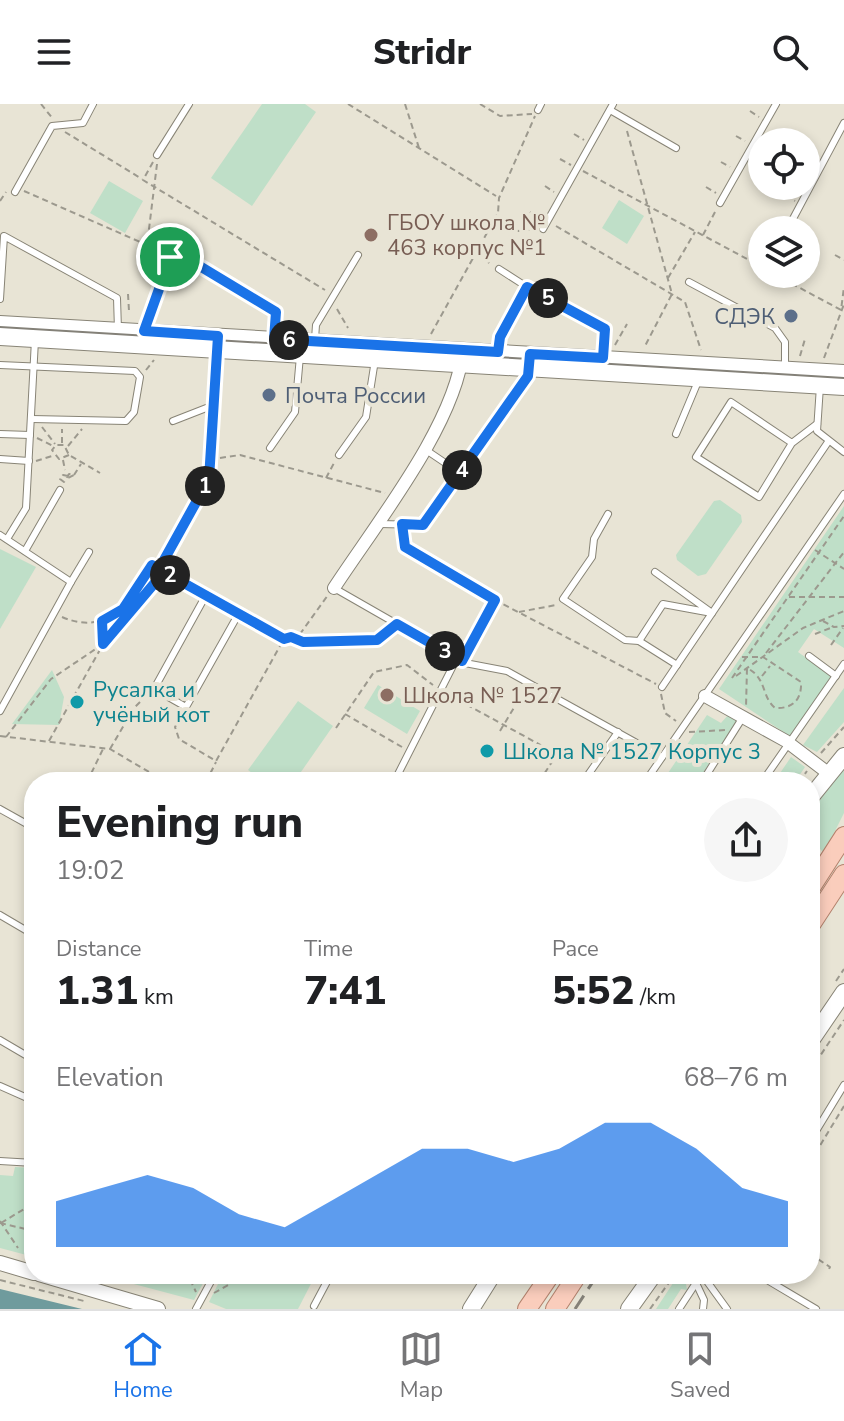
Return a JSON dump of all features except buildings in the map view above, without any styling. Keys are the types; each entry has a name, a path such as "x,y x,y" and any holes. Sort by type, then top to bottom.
{"main road":[{"path":"820,784 844,756"},
{"path":"820,873 844,836"},
{"path":"820,911 844,875"},
{"path":"820,1027 844,992"},
{"path":"471,1309 487,1284"},
{"path":"527,1309 544,1284"},
{"path":"555,1309 571,1284"},
{"path":"629,1309 647,1284"}],"street":[{"path":"0,323 143,339 498,360 603,358 784,376"},
{"path":"0,338 118,337"},
{"path":"334,588 424,449 455,391 462,358"},
{"path":"529,361 699,379 844,372"},
{"path":"821,373 844,388"},
{"path":"705,696 790,744 828,773"},
{"path":"0,1263 24,1269"},
{"path":"74,1284 158,1309"}],"lane":[{"path":"16,190 52,126 83,123 93,104"},
{"path":"157,155 189,104"},
{"path":"763,128 776,104"},
{"path":"543,229 611,107 676,148"},
{"path":"794,216 844,123"},
{"path":"722,200 748,154"},
{"path":"0,299 4,236 117,298 118,337 0,331"},
{"path":"143,339 173,250 276,312 273,347"},
{"path":"163,252 170,257"},
{"path":"270,448 295,412 307,348 316,325 358,255"},
{"path":"499,269 605,329 603,358"},
{"path":"376,524 423,525 528,376 529,361 784,376 785,342 775,328 689,282"},
{"path":"498,360 500,337 527,287"},
{"path":"35,340 34,420 30,435 26,508 4,537 71,582"},
{"path":"218,343 209,479 158,569 288,638"},
{"path":"339,455 366,417 375,353"},
{"path":"0,365 135,371 140,377 134,412 126,421 34,420"},
{"path":"844,380 821,373 817,424 817,431 844,452"},
{"path":"676,434 699,379"},
{"path":"792,443 731,402 696,457 759,497 792,443 817,424"},
{"path":"173,421 214,405"},
{"path":"0,434 30,435"},
{"path":"662,687 828,442"},
{"path":"424,449 460,473"},
{"path":"0,459 28,462"},
{"path":"25,551 60,490"},
{"path":"652,772 844,494"},
{"path":"608,514 594,539 592,557 563,599 625,640 639,641 677,665"},
{"path":"0,711 89,552"},
{"path":"655,572 712,613"},
{"path":"334,588 459,660 507,671 662,757"},
{"path":"206,595 154,689 186,707 239,613"},
{"path":"639,641 663,604 712,613"},
{"path":"809,656 836,676"},
{"path":"399,772 459,660"},
{"path":"769,772 844,664"},
{"path":"708,772 743,717"},
{"path":"590,772 618,732"},
{"path":"0,809 24,822"},
{"path":"0,915 24,929"},
{"path":"0,1040 24,1054"},
{"path":"820,1125 844,1085"},
{"path":"0,1086 24,1097"},
{"path":"0,1161 24,1162"},
{"path":"196,1309 210,1284"},
{"path":"314,1306 326,1284"},
{"path":"679,1309 695,1284"},
{"path":"696,1284 704,1300 703,1309"},
{"path":"709,1284 727,1309"},
{"path":"774,1284 816,1309"}],"path":[{"path":"41,104 58,126 327,291 348,328"},
{"path":"348,104 499,198"},
{"path":"405,104 419,148"},
{"path":"480,104 500,116 538,109"},
{"path":"431,334 495,218 499,198 538,109"},
{"path":"750,111 767,121"},
{"path":"624,118 672,294 645,346"},
{"path":"574,134 590,144"},
{"path":"736,136 748,142"},
{"path":"143,180 157,155"},
{"path":"147,245 156,188 157,155"},
{"path":"560,159 748,260"},
{"path":"721,162 738,171"},
{"path":"545,186 561,196"},
{"path":"703,236 722,200 706,187"},
{"path":"16,190 163,252"},
{"path":"530,212 685,302 701,350"},
{"path":"495,218 518,231 560,229"},
{"path":"668,279 696,232"},
{"path":"475,253 499,269"},
{"path":"835,255 844,260"},
{"path":"672,271 689,282"},
{"path":"841,310 844,287"},
{"path":"800,288 841,310"},
{"path":"128,294 129,311"},
{"path":"821,373 844,304"},
{"path":"615,345 627,324"},
{"path":"800,356 805,339"},
{"path":"140,377 156,358"},
{"path":"34,420 55,446 54,455"},
{"path":"62,444 63,421"},
{"path":"67,447 89,422"},
{"path":"30,435 55,446 62,444 67,447 69,455 100,473"},
{"path":"28,462 54,455 63,460 69,476 82,462"},
{"path":"63,460 69,455"},
{"path":"211,459 240,455 394,496"},
{"path":"326,478 339,455"},
{"path":"732,678 844,516"},
{"path":"402,524 405,547 495,600 662,687 660,700 665,713 681,730 735,730"},
{"path":"809,546 844,569"},
{"path":"763,657 844,552"},
{"path":"54,614 71,621 102,621 123,609 158,569"},
{"path":"49,742 103,644 158,569"},
{"path":"211,772 288,638 300,634 334,588"},
{"path":"788,597 844,597"},
{"path":"459,660 495,600"},
{"path":"518,612 569,603"},
{"path":"705,696 820,620 844,611"},
{"path":"820,620 834,627"},
{"path":"102,621 103,644"},
{"path":"288,638 303,642 377,640 397,624"},
{"path":"815,634 844,626"},
{"path":"831,645 844,626"},
{"path":"6,737 51,679 103,644"},
{"path":"732,656 763,657 771,665 796,675 801,682 800,697 789,707 775,708 770,704 761,677 747,668"},
{"path":"336,728 374,672 407,665 443,692 557,754 545,772"},
{"path":"761,677 771,665"},
{"path":"743,717 747,668"},
{"path":"500,731 528,683"},
{"path":"110,749 134,708 154,689"},
{"path":"186,707 175,727 179,739 216,761"},
{"path":"344,714 410,752"},
{"path":"0,736 110,749 149,772"},
{"path":"92,772 103,748"},
{"path":"820,1056 844,1020"},
{"path":"820,1146 844,1106"},
{"path":"0,1222 24,1209"},
{"path":"0,1222 24,1228"},
{"path":"0,1222 18,1248"},
{"path":"820,1260 830,1267 828,1271"},
{"path":"0,1280 85,1301"},
{"path":"650,1309 668,1284"}],"green space":[{"path":"262,104 305,104 316,112 252,206 211,178"},
{"path":"109,181 143,201 125,233 90,213"},
{"path":"619,200 644,216 627,244 602,228"},
{"path":"720,500 741,515 742,522 706,574 698,576 677,560 676,555 714,501"},
{"path":"844,506 844,648 814,629 798,652 833,677 791,737 719,689"},
{"path":"0,549 36,567 0,629"},
{"path":"52,670 64,697 59,725 12,724"},
{"path":"378,685 420,711 407,734 364,708"},
{"path":"844,688 844,722 817,752 803,745"},
{"path":"298,701 333,726 301,772 248,770"},
{"path":"729,714 738,719 704,772 669,772 707,715 721,723"},
{"path":"791,757 805,767 802,772 781,772"},
{"path":"844,769 844,813 824,853 820,849 820,800"},
{"path":"15,1167 24,1167 24,1254 0,1248 0,1175 13,1176"},
{"path":"134,1284 203,1284 194,1300"},
{"path":"218,1284 311,1284 298,1309 226,1309 209,1302"},
{"path":"672,1284 686,1284 687,1290 681,1289 668,1309 656,1309"}],"water":[{"path":"0,1289 82,1309 0,1309"}],"tram line":[{"path":"0,327 844,378"}],"railway":[{"path":"575,1309 591,1284"}],"place":[{"name":"ГБОУ школа № 463 корпус №1","path":"371,235"},
{"name":"СДЭК","path":"791,316"},
{"name":"Почта России","path":"269,395"},
{"name":"Школа № 1527","path":"387,695"},
{"name":"Русалка и учёный кот","path":"77,702"},
{"name":"Школа № 1527 Корпус 3","path":"487,751"}],"route":[{"path":"173,250 276,312 274,339 498,352 500,337 527,287 605,329 603,358 530,354 528,376 423,525 402,524 405,547 495,600 462,661 397,624 377,640 303,642 291,637 284,639 164,572 103,644 102,621 123,609 152,565 159,569 209,479 218,336 144,331 170,257 173,250"}]}
